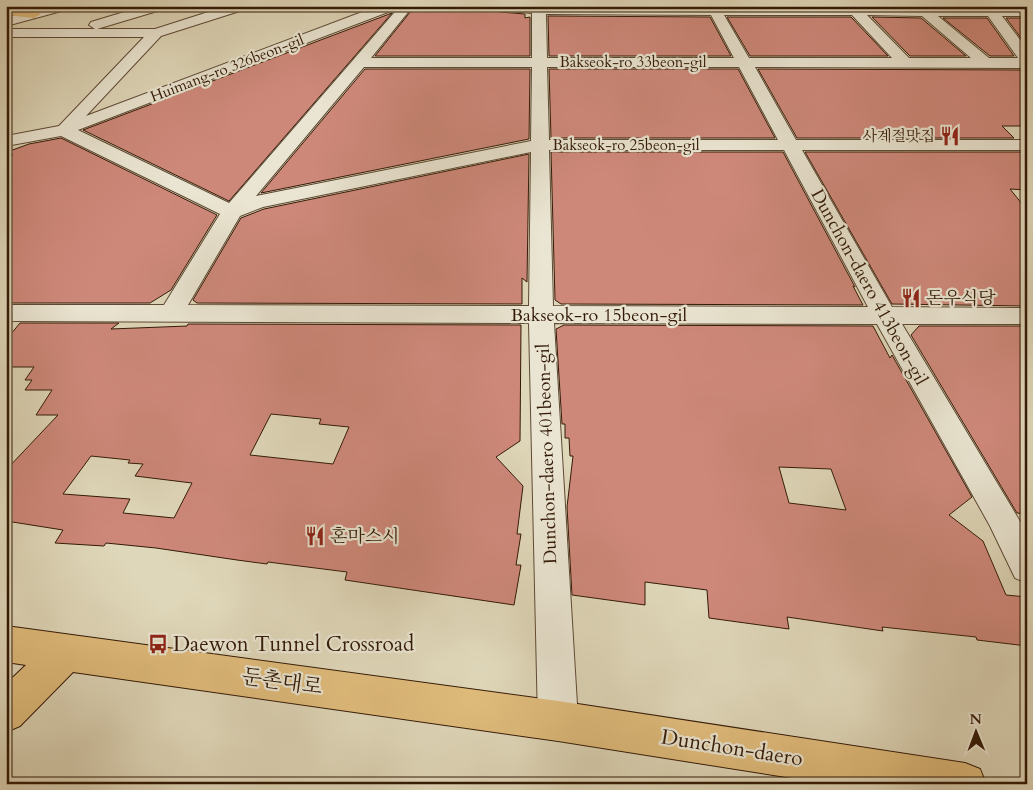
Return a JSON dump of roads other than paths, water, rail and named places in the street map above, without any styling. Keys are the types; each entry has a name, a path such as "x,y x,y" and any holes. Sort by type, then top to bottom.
{"main road":[{"path":"6,11 34,14"},
{"name":"둔촌대로","path":"6,644 558,721"},
{"path":"6,712 66,652"},
{"name":"Dunchon-daero","path":"558,721 965,784"}],"street":[{"path":"6,22 64,6"},
{"path":"67,33 159,6"},
{"path":"6,33 156,33 240,6"},
{"name":"Huimang-ro 326beon-gil","path":"6,141 63,130 391,6"},
{"path":"171,314 232,212 362,62 364,56 407,6"},
{"path":"500,6 539,8 922,8 990,9 1027,12"},
{"name":"Dunchon-daero 401beon-gil","path":"539,8 541,314 558,721"},
{"name":"Dunchon-daero 413beon-gil","path":"714,8 885,316 1001,516 1027,567"},
{"path":"853,8 905,63"},
{"path":"922,8 985,63"},
{"path":"990,9 1027,61"},
{"path":"156,33 100,89 63,130 232,212"},
{"name":"Bakseok-ro 33beon-gil","path":"362,62 985,63 1027,61"},
{"name":"Bakseok-ro 25beon-gil","path":"232,212 257,202 539,145 1027,145"},
{"name":"Bakseok-ro 15beon-gil","path":"6,313 1027,316"}],"place":[{"name":"사계절맛집","path":"950,136"},
{"name":"돈우식당","path":"911,298"},
{"name":"혼마스시","path":"315,536"},
{"name":"Daewon Tunnel Crossroad","path":"158,644"}]}
